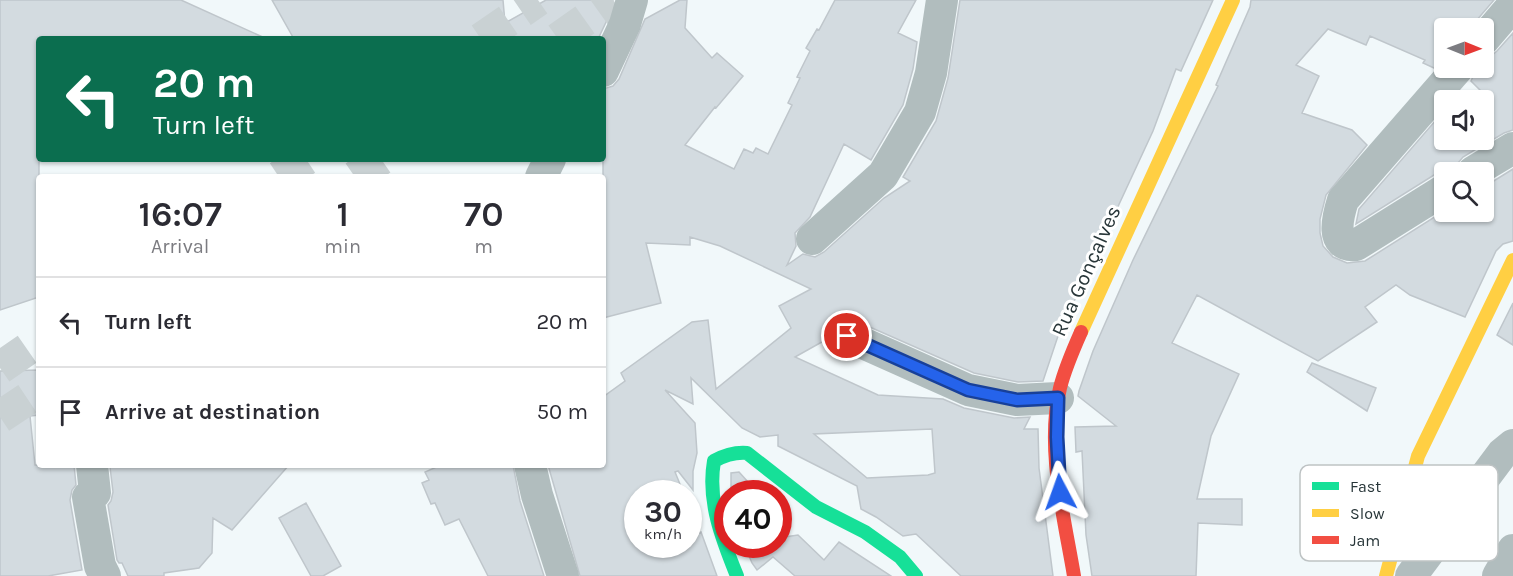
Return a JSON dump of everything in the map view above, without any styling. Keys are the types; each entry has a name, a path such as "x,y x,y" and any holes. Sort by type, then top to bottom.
{"street":[{"path":"606,64 632,0"},
{"path":"812,239 883,175 920,112 931,73 942,0"},
{"name":"Rua Gonçalves","path":"1074,576 1060,492 1057,437 1058,398 1071,357 1124,235 1233,0"},
{"path":"1494,27 1513,5"},
{"path":"1434,196 1356,245 1349,246 1340,240 1337,232 1337,218 1343,200 1449,78"},
{"path":"1490,162 1513,148"},
{"path":"1416,465 1513,260"},
{"path":"847,336 968,390 1017,400 1058,398"},
{"path":"1494,465 1513,445"},
{"path":"737,576 730,560 712,497 711,472 714,461 726,454 736,452 747,453 816,507 865,532 900,557 916,576"},
{"path":"92,468 95,493 88,497 100,566 105,576"},
{"path":"531,468 563,576"},
{"path":"1498,576 1513,550"},
{"path":"1386,576 1390,561"},
{"path":"1411,576 1422,561"}],"building":[{"path":"0,0 181,0 260,36 36,36 36,162 39,162 39,174 36,174 36,298 0,310"},
{"path":"272,0 503,0 505,23 546,0 613,0 599,36 292,36"},
{"path":"680,0 687,0 685,28 712,58 717,53 743,76 685,145 734,169 744,149 753,153 756,148 768,154 792,105 788,103 800,78 797,77 810,51 806,48 817,29 819,30 835,0 916,0 898,33 917,42 913,69 903,105 871,160 844,144 810,217 795,233 796,246 787,265 803,254 815,257 824,252 884,198 910,181 903,177 936,121 948,78 960,0 1213,0 1181,71 1176,69 1153,131 1058,336 1043,381 1018,382 974,373 846,318 836,322 830,329 829,338 795,357 878,395 943,399 964,408 1014,418 1030,417 1024,429 1038,429 1039,468 1053,576 961,576 916,534 903,536 861,509 857,486 778,446 778,435 760,437 742,428 691,378 693,404 665,390 695,423 697,453 693,480 685,480 678,471 675,472 678,480 624,480 624,558 702,558 702,535 717,576 580,576 549,468 606,468 606,395 625,381 621,373 692,322 708,320 716,389 791,328 779,306 811,289 720,246 690,237 690,245 646,243 661,303 606,317 606,174 603,174 603,162 606,162 606,88 613,86 619,79 645,19","holes":["932,429 935,473 867,478 814,434"]},
{"path":"1251,0 1494,0 1479,18 1434,18 1434,68 1423,63 1425,60 1370,36 1366,45 1328,29 1296,65 1319,76 1302,113 1352,130 1367,145 1326,195 1320,219 1320,233 1323,246 1333,257 1347,263 1365,261 1434,217 1434,222 1494,222 1494,181 1513,169 1513,241 1503,244 1496,251 1465,317 1410,295 1396,285 1365,307 1377,322 1318,361 1197,295 1172,343 1239,374 1211,436 1197,499 1242,499 1242,525 1198,523 1196,576 1092,576 1086,535 1082,451 1076,452 1075,427 1116,426 1078,396 1079,391 1093,351 1133,260 1218,86 1216,85"},
{"path":"1513,33 1513,130 1494,139 1494,90 1480,90 1471,81 1472,78 1494,78 1494,54"},
{"path":"1434,122 1434,150 1475,150 1459,162 1434,162 1434,175 1356,224 1359,209"},
{"path":"1513,303 1513,345 1497,335"},
{"path":"1312,363 1376,388 1367,411 1307,372"},
{"path":"36,370 36,415 30,416 35,465 36,468 74,468 76,485 72,490 70,500 82,570 48,576 0,576 0,371"},
{"path":"110,468 286,468 232,530 213,518 212,553 199,568 164,573 164,576 128,576 122,563 117,560 108,505 113,492"},
{"path":"434,468 514,468 520,501 544,576 488,576 459,519 445,525 435,503 431,504 422,483 429,480 425,472"},
{"path":"739,472 746,480 731,480 731,473"},
{"path":"306,503 341,566 323,576 311,576 279,518"},
{"path":"798,535 824,560 839,542 891,576 795,576 774,558 792,558 792,536"},
{"path":"750,558 772,558 757,570"}],"tunnel":[{"path":"485,36 538,0"},
{"path":"562,36 613,0"},
{"path":"284,174 302,162"},
{"path":"359,174 377,162"},
{"path":"0,368 36,343"},
{"path":"0,417 36,393"}],"traffic: fast":[{"path":"737,576 717,520 712,476 714,461 730,454 743,453 747,453 816,507 865,532 900,557 916,576"}],"traffic: slow":[{"path":"1081,332 1233,0"},
{"path":"1416,465 1513,260"},
{"path":"1386,576 1390,561"}],"traffic: jam":[{"path":"1074,576 1061,506 1055,435 1060,388 1081,332"}],"route":[{"path":"847,336 968,390 1017,400 1058,398 1057,437 1060,492"}]}
